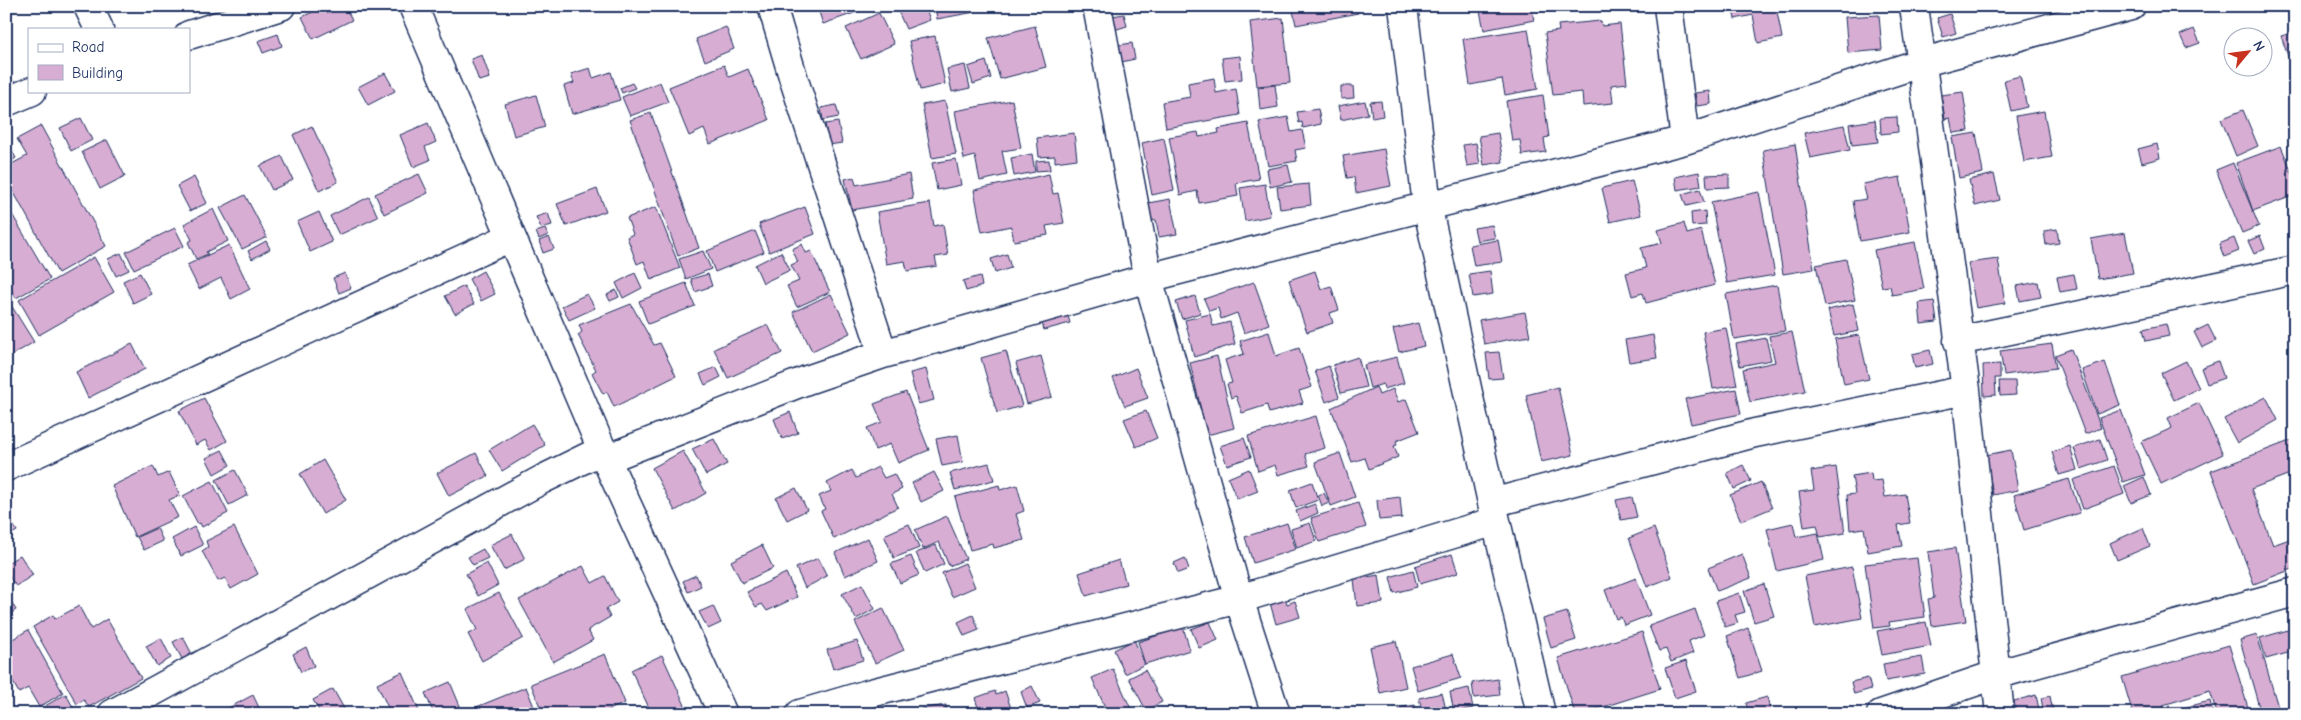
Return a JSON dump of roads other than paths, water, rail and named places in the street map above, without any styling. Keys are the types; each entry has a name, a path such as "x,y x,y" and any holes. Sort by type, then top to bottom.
{"street":[{"path":"88,6 99,28"},
{"path":"190,35 281,6"},
{"path":"413,6 604,455 724,714"},
{"path":"772,6 794,80 883,354"},
{"path":"1097,6 1148,278 1239,599 1276,714"},
{"path":"1403,6 1427,205 1494,512 1541,714"},
{"path":"1668,6 1685,140"},
{"path":"1914,6 1920,63 1966,390 2000,714"},
{"path":"112,714 543,479 806,380 883,354 1148,278 1685,140 1920,63 2131,6"},
{"path":"6,102 30,92"},
{"path":"6,467 512,237"},
{"path":"1958,341 2295,270"},
{"path":"800,714 871,693 1239,599 1494,512 1756,433 1966,390"},
{"path":"1881,714 1995,675 2295,592"}]}
